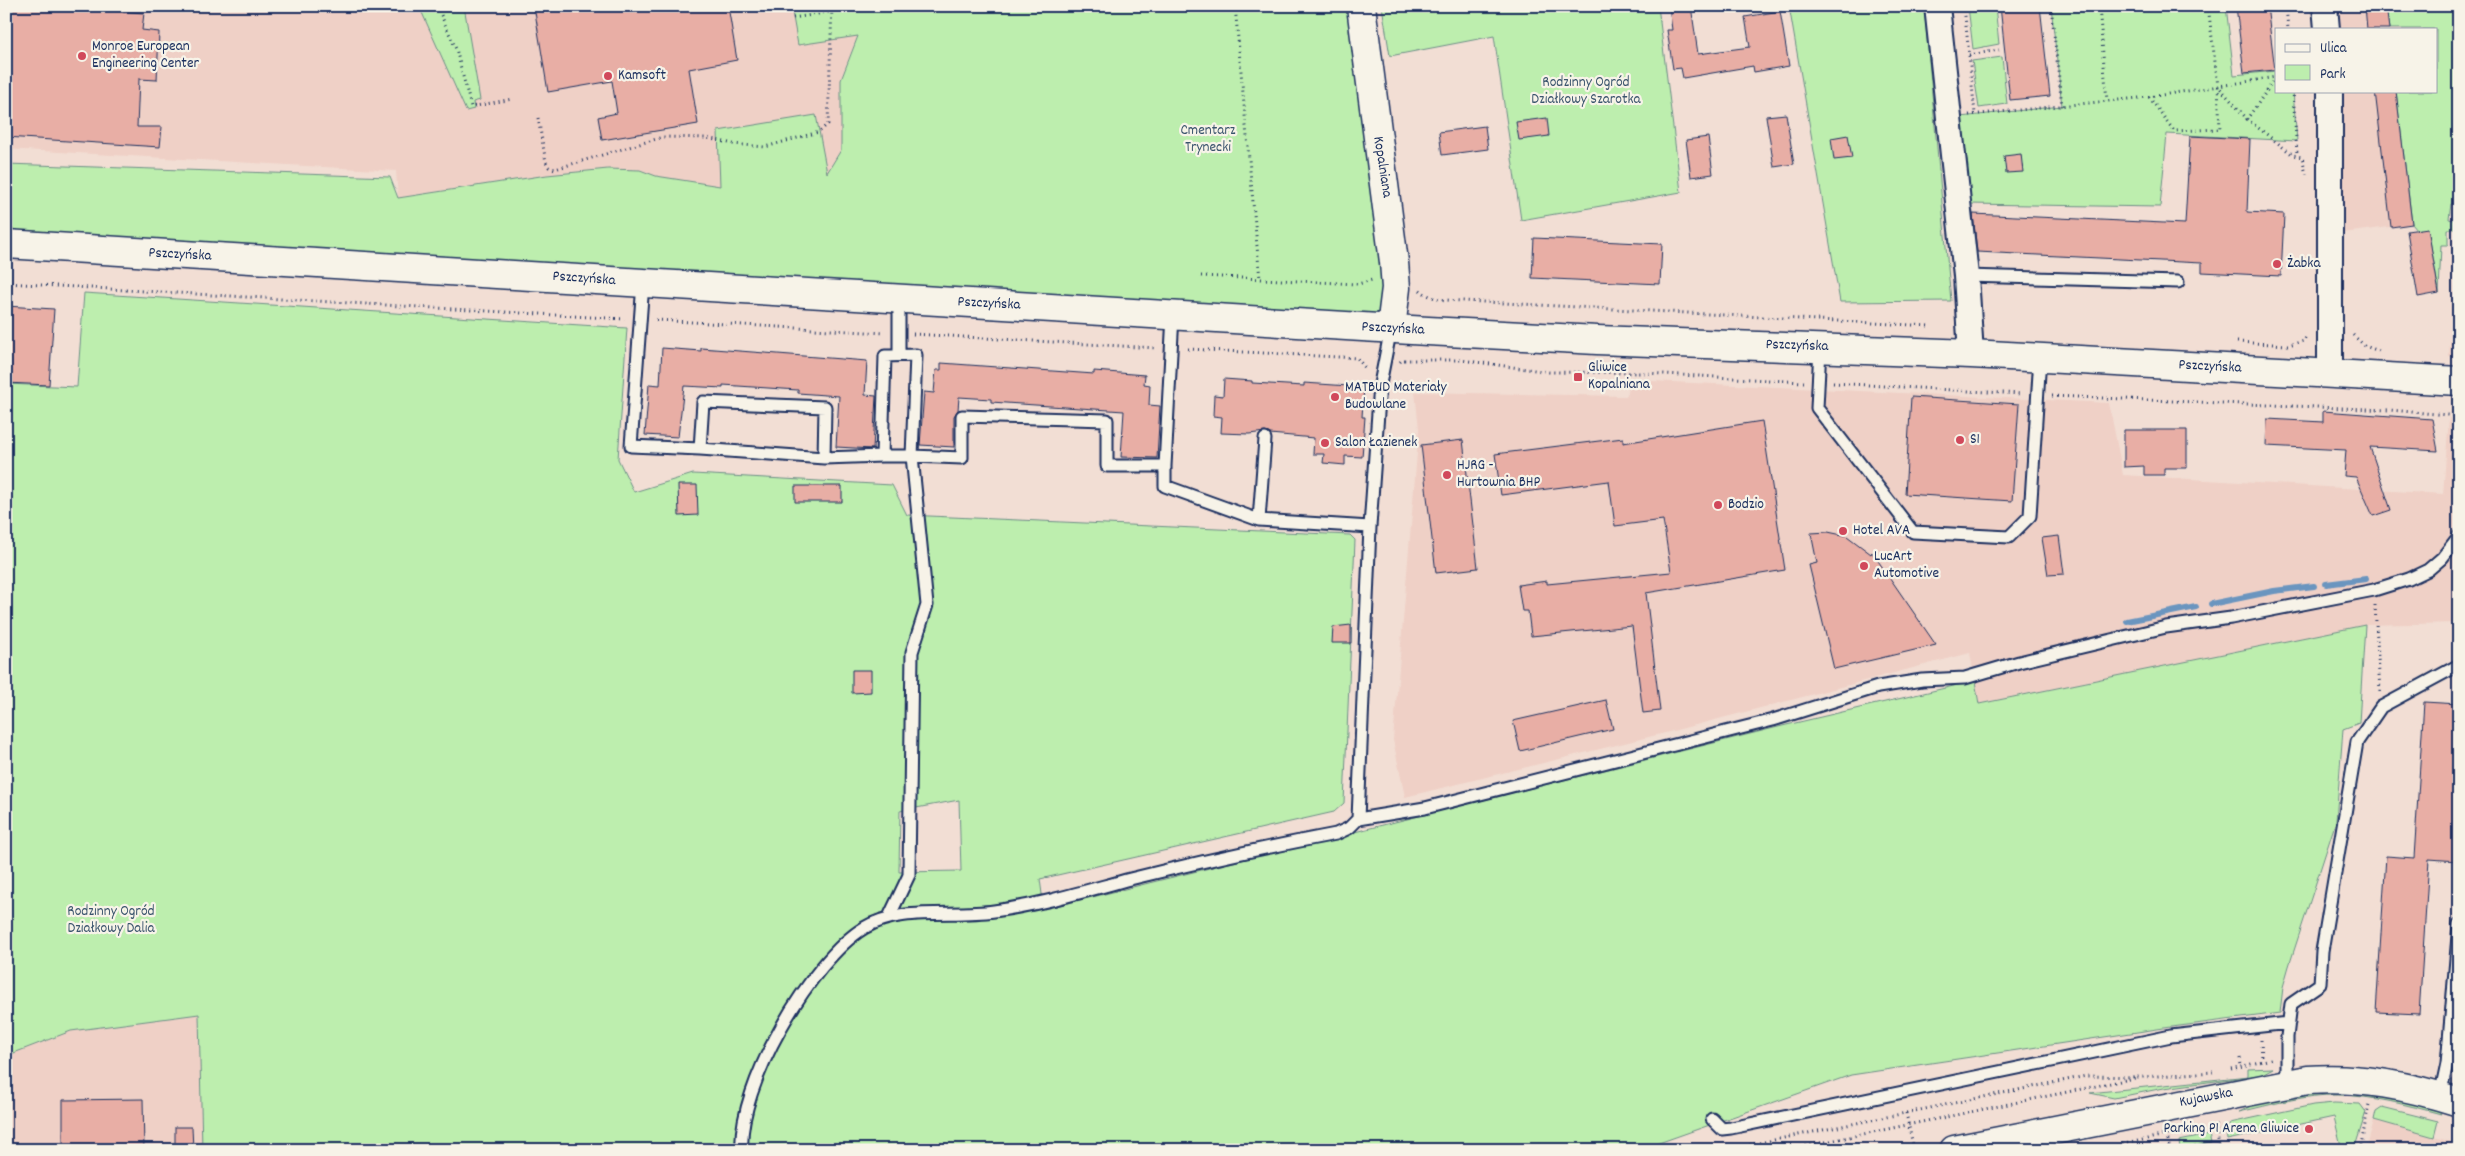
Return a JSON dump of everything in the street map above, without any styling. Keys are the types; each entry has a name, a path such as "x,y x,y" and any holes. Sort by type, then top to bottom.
{"main road":[{"name":"Kopalniana","path":"1361,6 1394,262 1396,288 1391,328"},
{"name":"Pszczyńska","path":"6,244 1597,340 1820,347 2040,357 2459,381"},
{"name":"Kujawska","path":"1963,1149 2287,1083 2330,1078 2398,1085 2449,1099"}],"street":[{"path":"1938,6 1966,276 1971,354"},
{"path":"2324,6 2327,28"},
{"path":"2330,92 2330,374"}],"lane":[{"path":"1966,276 2178,282"},
{"path":"643,283 631,446 824,458 882,456 962,458 962,416 1106,420 1107,466 1165,466"},
{"path":"899,299 900,355"},
{"path":"1172,315 1165,486 1259,520 1370,527"},
{"path":"1358,819 1370,527 1380,375 1391,328"},
{"path":"1820,347 1817,408 1913,532 2009,537 2030,516 2040,357"},
{"path":"882,456 885,356 916,355 912,456 927,605 912,652 909,875 888,916"},
{"path":"700,449 703,402 825,407 824,458"},
{"path":"1259,520 1266,439"},
{"path":"742,1150 741,1136 752,1095 769,1050 801,993 844,943 865,928 888,916 994,911 1028,905 1239,852 1336,834 1349,828 1358,819 1425,808 1773,720 1878,687 1922,680 1965,678 2020,662 2166,627 2231,618 2374,590 2409,580 2428,570 2442,558 2459,536"},
{"path":"2287,1083 2287,1037 2291,1004 2320,984 2322,951 2357,742 2381,707 2459,665"},
{"path":"2449,1099 2446,1063 2459,924"},
{"path":"1712,1120 1722,1129 1731,1128 2171,1036 2289,1023"}],"path":[{"path":"437,6 459,58 471,107 512,100"},
{"path":"813,6 819,7 819,14"},
{"path":"538,118 546,162 549,167 555,169 663,137 707,138 759,147 819,132 828,124 832,6"},
{"path":"1234,6 1260,279"},
{"path":"1964,6 1968,56 1976,114 2149,97 2275,77"},
{"path":"2051,6 2062,106"},
{"path":"2099,6 2107,101"},
{"path":"2149,97 2174,132 2220,129 2218,86 2208,6"},
{"path":"2286,6 2288,28"},
{"path":"793,18 831,12"},
{"path":"1968,56 1999,50"},
{"path":"2246,119 2275,78"},
{"path":"2218,86 2246,119 2293,155 2297,154 2293,92"},
{"path":"1201,276 1358,284 1380,278"},
{"path":"6,283 640,320 1357,358 1370,374"},
{"path":"1416,286 1428,296 1438,300 1932,326"},
{"path":"2350,332 2364,346 2388,353"},
{"path":"2236,342 2288,345 2304,341 2309,333"},
{"path":"1396,366 1402,360 1461,360 1549,372 1646,373 2038,395 2390,410 2459,416"},
{"path":"2374,590 2381,707"},
{"path":"2240,1058 2241,1066"},
{"path":"1725,1150 2086,1076 2144,1077 1786,1150"},
{"path":"2360,1150 2369,1104"},
{"path":"1906,1113 1914,1150"},
{"path":"2206,1127 2222,1123"},
{"path":"2215,1125 2219,1145"},
{"path":"2098,1150 2120,1147 2177,1133"},
{"path":"2167,1135 2170,1150"}],"shaded area":[{"path":"6,6 862,6 858,35 841,80 841,150 827,174 734,188 655,176 640,170 608,169 547,175 398,198 396,171 6,149"},
{"path":"2334,6 2386,6 2389,28 2330,28"},
{"path":"2337,92 2396,92 2412,224 2343,233 2336,179"},
{"path":"2459,230 2459,356 2449,356"},
{"path":"1631,380 2109,403 2123,475 2443,494 2449,418 2459,419 2459,623 2365,625 1979,704 1970,653 1669,732 1405,797 1393,740 1419,429 1415,392 1627,396"},
{"path":"199,1014 202,1150 6,1150 6,1056 71,1031"},
{"path":"2374,1120 2455,1143 2453,1150 2366,1150"}],"green space":[{"path":"419,6 464,6 480,100 473,102 474,109 466,111"},
{"name":"Cmentarz Trynecki","path":"791,6 1349,6 1386,316 6,244 6,164 390,177 398,198 547,175 608,169 640,170 656,176 720,186 718,131 816,115 827,173 841,150 841,80 858,36 798,45"},
{"name":"Rodzinny Ogród Działkowy Szarotka","path":"1382,6 1658,6 1681,192 1521,220 1494,36 1390,56"},
{"path":"1789,6 1924,6 1951,301 1840,302"},
{"path":"1968,6 1995,6 1999,44 1973,49"},
{"path":"2051,6 2226,6 2234,75 2275,71 2275,92 2293,92 2297,141 2167,134 2160,207 1969,204 1960,117 2062,106"},
{"path":"2386,6 2459,6 2459,204 2451,204 2449,219 2455,220 2455,229 2448,229 2448,245 2441,245 2439,293 2428,229 2417,230 2412,224 2396,92 2438,92 2438,28 2389,28"},
{"path":"2002,57 2007,104 1979,108 1972,61"},
{"name":"Rodzinny Ogród Działkowy Dalia","path":"84,293 627,328 618,459 634,492 693,474 892,485 907,515 1350,535 1355,540 1344,803 1334,812 1040,879 1044,909 1778,727 1975,681 1979,704 2365,625 2359,723 2343,729 2336,821 2289,966 2283,987 2280,1013 2164,1028 1851,1075 1639,1150 202,1150 199,1014 71,1031 6,1056 6,384 77,387","holes":["959,800 961,871 899,872 900,811"]},
{"path":"2273,1068 2260,1075 2164,1088 2114,1098 2090,1093 2248,1076 2248,1069"},
{"path":"2304,1090 2371,1092 2437,1107 2441,1114 2377,1099 2338,1095 2301,1098 2239,1112 2276,1095"},
{"path":"2334,1103 2360,1104 2366,1112 2354,1150 2342,1150 2334,1117 2227,1140 2226,1130 2230,1123 2313,1105"},
{"path":"2382,1107 2438,1121 2434,1137 2374,1120 2376,1111"},
{"path":"2209,1135 2211,1143 2180,1149 2179,1141"}],"building":[{"name":"Monroe European Engineering Center","path":"6,6 56,6 144,13 142,30 159,32 157,80 139,79 137,127 162,127 160,147 6,137"},
{"name":"Kamsoft","path":"534,6 728,6 737,60 689,69 698,124 602,140 598,117 617,113 612,81 548,92"},
{"path":"1669,6 1691,6 1698,54 1750,47 1745,17 1780,11 1789,66 1754,72 1753,66 1683,78 1681,68 1673,69 1667,30 1672,30"},
{"path":"2000,6 2040,6 2050,96 2010,100"},
{"path":"2236,6 2267,6 2275,70 2244,73"},
{"path":"2365,6 2386,6 2389,28 2367,28"},
{"path":"2375,92 2396,92 2412,224 2391,227"},
{"path":"1786,114 1794,164 1774,167 1766,116"},
{"path":"1547,118 1549,136 1519,140 1516,122"},
{"path":"1485,126 1488,149 1442,155 1439,132"},
{"path":"1848,135 1852,158 1834,160 1831,138"},
{"path":"2190,136 2250,139 2247,212 2284,214 2281,276 2202,272 2202,263 1977,252 1973,214 2185,224"},
{"path":"1708,137 1713,174 1691,177 1686,140"},
{"path":"2021,154 2023,172 2006,173 2004,156"},
{"path":"2428,228 2439,293 2418,297 2407,231"},
{"path":"1534,238 1662,244 1660,284 1532,278"},
{"path":"6,306 54,309 49,385 6,383"},
{"path":"662,348 701,351 701,348 867,361 865,395 876,396 873,449 836,447 839,396 798,393 798,390 723,385 723,388 684,386 678,437 645,435 649,384 660,385"},
{"path":"941,363 1094,374 1094,371 1145,375 1144,384 1150,385 1149,405 1160,406 1157,458 1121,457 1124,411 991,402 991,399 959,397 958,410 954,416 954,447 920,445 924,392 934,393 936,370 941,370"},
{"path":"1224,379 1252,381 1252,383 1304,386 1304,383 1364,387 1362,417 1365,417 1362,457 1345,456 1345,465 1323,463 1324,454 1313,454 1314,438 1265,432 1249,434 1221,433 1222,417 1213,416 1214,395 1223,396"},
{"path":"1911,397 2019,404 2012,501 1905,494"},
{"path":"2323,411 2432,419 2438,451 2370,447 2391,510 2373,516 2356,477 2344,476 2346,450 2266,446 2267,419 2323,422"},
{"path":"1762,421 1785,570 1646,593 1660,711 1643,713 1632,626 1531,636 1528,611 1522,611 1518,585 1547,581 1547,584 1671,572 1663,520 1615,526 1609,481 1501,495 1495,454 1623,438 1623,443"},
{"path":"2124,430 2187,430 2187,468 2164,468 2164,475 2144,475 2144,466 2124,467"},
{"path":"1463,440 1478,568 1436,573 1421,445"},
{"path":"678,485 697,485 698,515 679,516"},
{"path":"795,486 842,486 842,502 795,502"},
{"path":"1828,532 1847,536 1871,554 1872,552 1936,645 1834,669 1809,565 1817,563 1811,533"},
{"path":"2059,536 2064,574 2048,575 2042,538"},
{"path":"1351,625 1351,643 1332,643 1333,627"},
{"path":"852,670 871,670 871,692 852,693"},
{"path":"1606,700 1613,729 1520,751 1513,721"},
{"path":"2424,702 2459,704 2458,861 2429,859 2419,1014 2376,1012 2386,856 2414,858"},
{"path":"143,1099 144,1150 63,1150 63,1100"},
{"path":"175,1127 192,1127 193,1150 175,1150"}],"waterway":[{"path":"2326,584 2366,579"},
{"path":"2211,604 2274,591 2314,586"},
{"path":"2127,621 2196,607"}],"place":[{"name":"Monroe European Engineering Center","path":"82,56"},
{"name":"Kamsoft","path":"608,76"},
{"name":"Żabka","path":"2277,264"},
{"name":"Gliwice Kopalniana","path":"1578,377"},
{"name":"MATBUD Materiały Budowlane","path":"1335,397"},
{"name":"S1","path":"1960,440"},
{"name":"Salon Łazienek","path":"1325,443"},
{"name":"HJRG - Hurtownia BHP","path":"1447,475"},
{"name":"Bodzio","path":"1718,505"},
{"name":"Hotel AVA","path":"1843,531"},
{"name":"LucArt Automotive","path":"1864,566"},
{"name":"Parking P1 Arena Gliwice","path":"2309,1129"}]}
